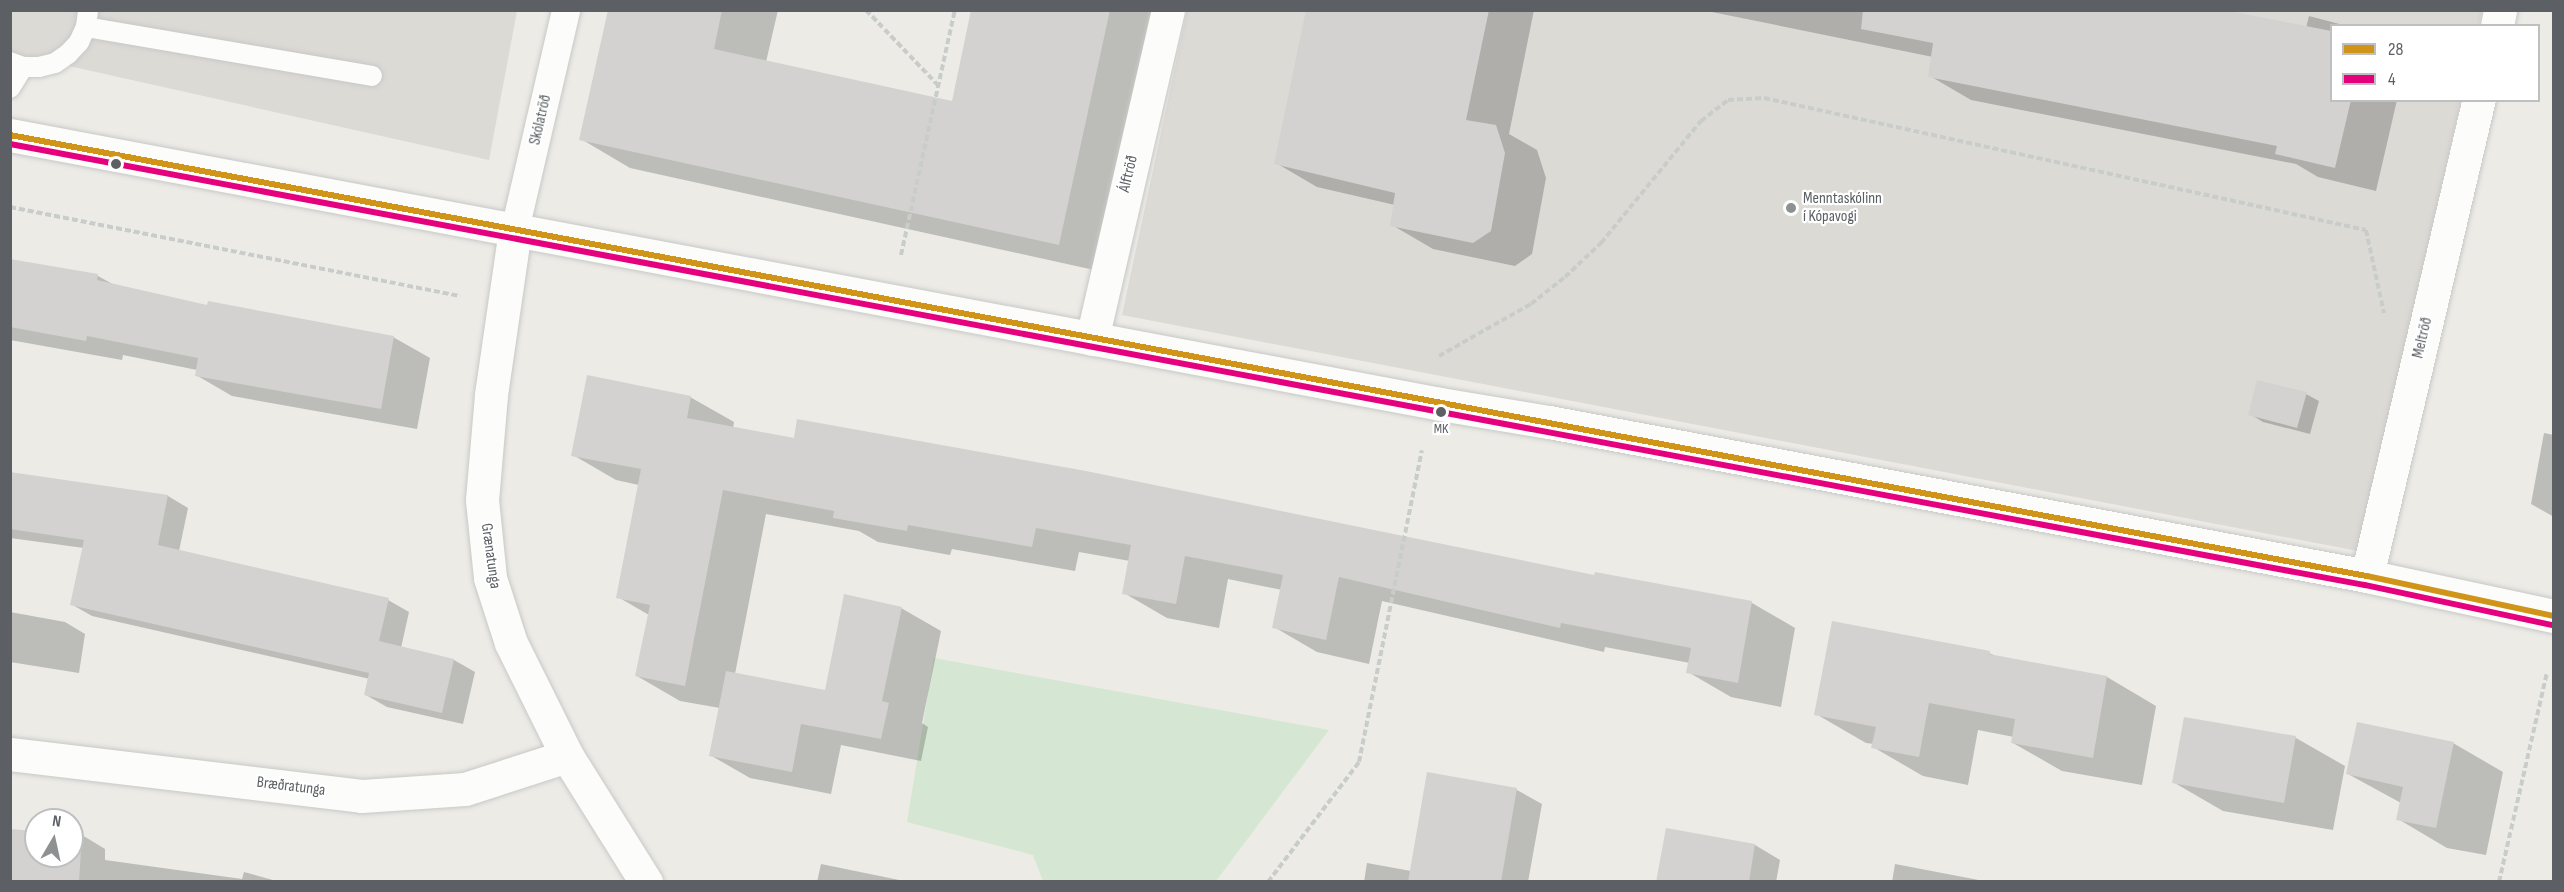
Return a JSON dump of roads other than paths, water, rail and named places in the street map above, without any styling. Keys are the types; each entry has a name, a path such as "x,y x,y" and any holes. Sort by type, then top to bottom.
{"street":[{"name":"Skólatröð","path":"515,230 566,10"},
{"name":"Álftröð","path":"1092,339 1168,10"},
{"name":"Meltröð","path":"2367,576 2479,102"},
{"path":"10,135 2367,576 2553,616"},
{"name":"Grænatunga","path":"515,230 491,395 482,500 490,578 511,643 567,756 646,882"},
{"name":"Bræðratunga","path":"10,754 362,796 465,789 567,756"}],"lane":[{"path":"10,88 17,65 39,67 55,63 68,54 79,42 87,19 372,76"}],"place":[{"name":"Menntaskólinn í Kópavogi","path":"1791,208"},
{"name":"MK","path":"1441,412"}]}
